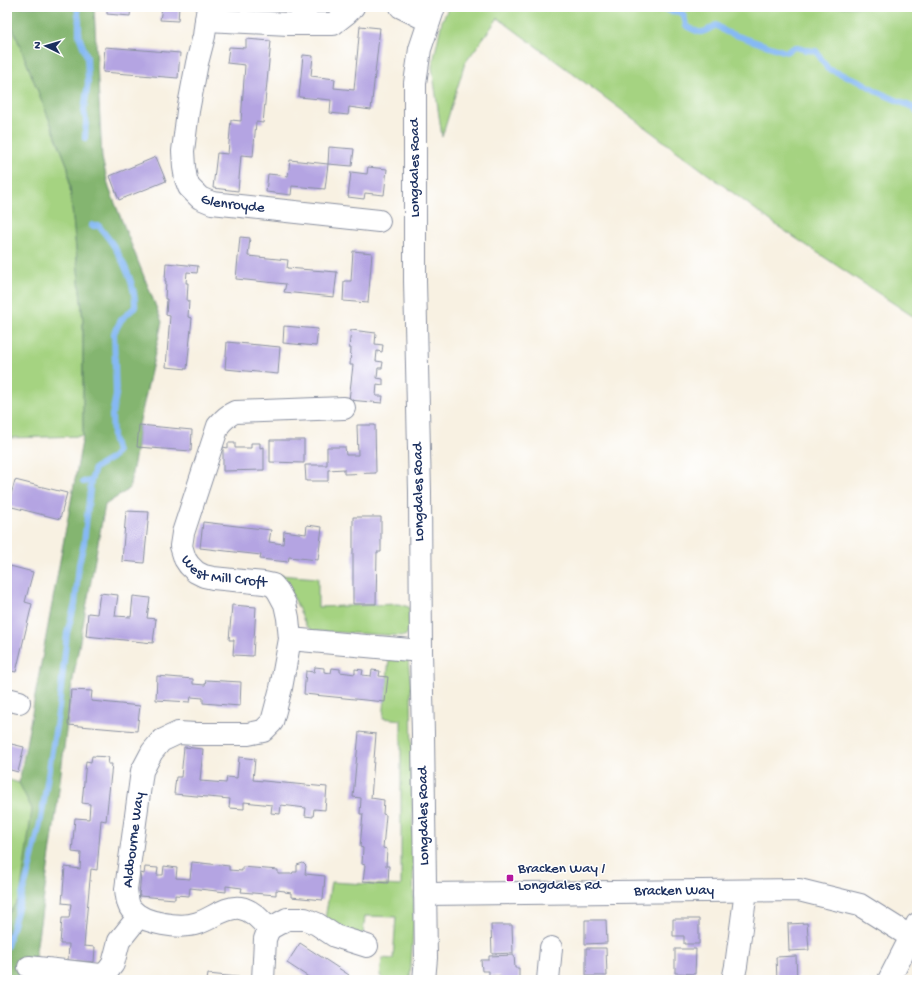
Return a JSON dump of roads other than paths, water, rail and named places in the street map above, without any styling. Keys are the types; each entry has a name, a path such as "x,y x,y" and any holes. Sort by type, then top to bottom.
{"street":[{"path":"207,13 289,24 333,24 352,7"},
{"path":"401,7 431,14"},
{"name":"Glenroyde","path":"207,13 204,36 197,63 188,111 183,151 184,167 189,187 200,198 212,203 379,221"},
{"name":"Longdales Road","path":"424,980 426,958 420,492 415,280 414,83 420,49 431,14"},
{"name":"West Mill Croft","path":"290,639 285,604 273,585 213,578 196,572 185,559 181,546 183,533 218,426 228,415 235,412 344,408"},
{"path":"290,639 421,651"},
{"name":"Aldbourne Way","path":"139,916 130,908 126,889 142,771 152,752 161,741 178,733 248,734 263,731 272,722 281,688 290,639"},
{"name":"Bracken Way","path":"425,894 799,890 860,905 914,930"},
{"path":"733,980 746,891"},
{"path":"29,967 100,975 107,972 113,964 118,941 139,916 163,924 190,925 199,923 234,908 241,908 252,912 269,929"},
{"path":"263,980 265,938 269,929 288,919 305,919 317,924 335,936 367,946"},
{"path":"889,980 914,930"},
{"path":"548,980 551,948"}],"waterway":[{"path":"77,7 79,36 87,57 88,83 84,110 86,121 85,138"},
{"path":"661,7 670,11 680,12 684,15 686,26 695,31 704,32 716,25 726,32 786,52 795,47 816,51 828,69 860,81 878,92 912,107 917,112"},
{"path":"7,946 29,871 41,819 59,707 67,633 75,604 91,481 95,468 112,458 117,452 113,437 112,415 116,395 114,333 121,320 135,307 132,284 122,261 113,245 99,226 92,225"},
{"path":"83,482 91,481"}],"place":[{"name":"Bracken Way / Longdales Rd","path":"510,878"}]}
